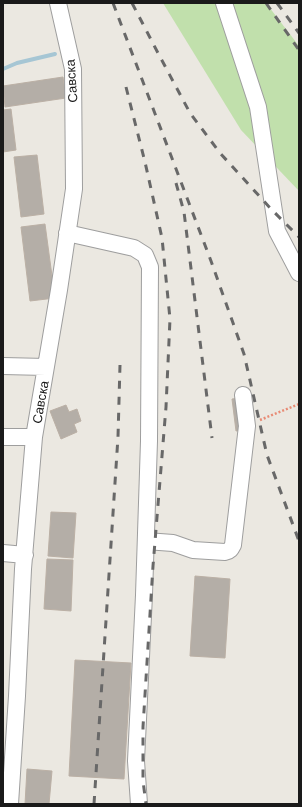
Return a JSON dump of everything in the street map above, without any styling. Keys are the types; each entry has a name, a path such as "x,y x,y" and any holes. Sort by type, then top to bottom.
{"street":[{"name":"Савска","path":"10,804 18,696 25,555 34,436 59,290 74,189 73,69 58,3"},
{"path":"224,3 258,107 277,231 299,273"},
{"path":"67,233 134,248 145,256 150,267 149,441 144,595 136,761 139,804"},
{"path":"3,366 46,367"},
{"path":"146,541 173,543 193,550 225,552 231,549 233,545 247,426 243,395"},
{"path":"3,437 34,436"},
{"path":"3,553 25,555"}],"path":[{"path":"247,426 299,404"}],"green space":[{"path":"163,3 266,3 299,46 299,191 241,130"}],"building":[{"path":"63,77 66,98 5,107 3,86"},
{"path":"11,109 16,150 3,152 3,110"},
{"path":"37,155 44,214 21,217 14,157"},
{"path":"45,224 55,298 30,301 21,227"},
{"path":"240,398 245,430 236,431 232,399"},
{"path":"66,405 69,412 77,409 81,421 74,424 77,432 61,439 50,411"},
{"path":"51,512 76,513 73,558 48,556"},
{"path":"47,559 73,560 71,611 44,609"},
{"path":"195,576 230,579 225,658 190,656"},
{"path":"75,660 131,663 124,779 69,776"},
{"path":"27,769 52,771 49,804 25,804"}],"waterway":[{"path":"3,69 17,63 55,54"}],"railway":[{"path":"113,3 211,261 244,354 267,455 299,541"},
{"path":"132,3 190,113 220,153 299,237"},
{"path":"266,3 299,50"},
{"path":"277,3 299,33"},
{"path":"126,87 162,238 170,319 166,407 153,566 143,727 143,781 146,804"},
{"path":"176,183 184,212 212,438"},
{"path":"94,804 118,437 120,365"}]}
